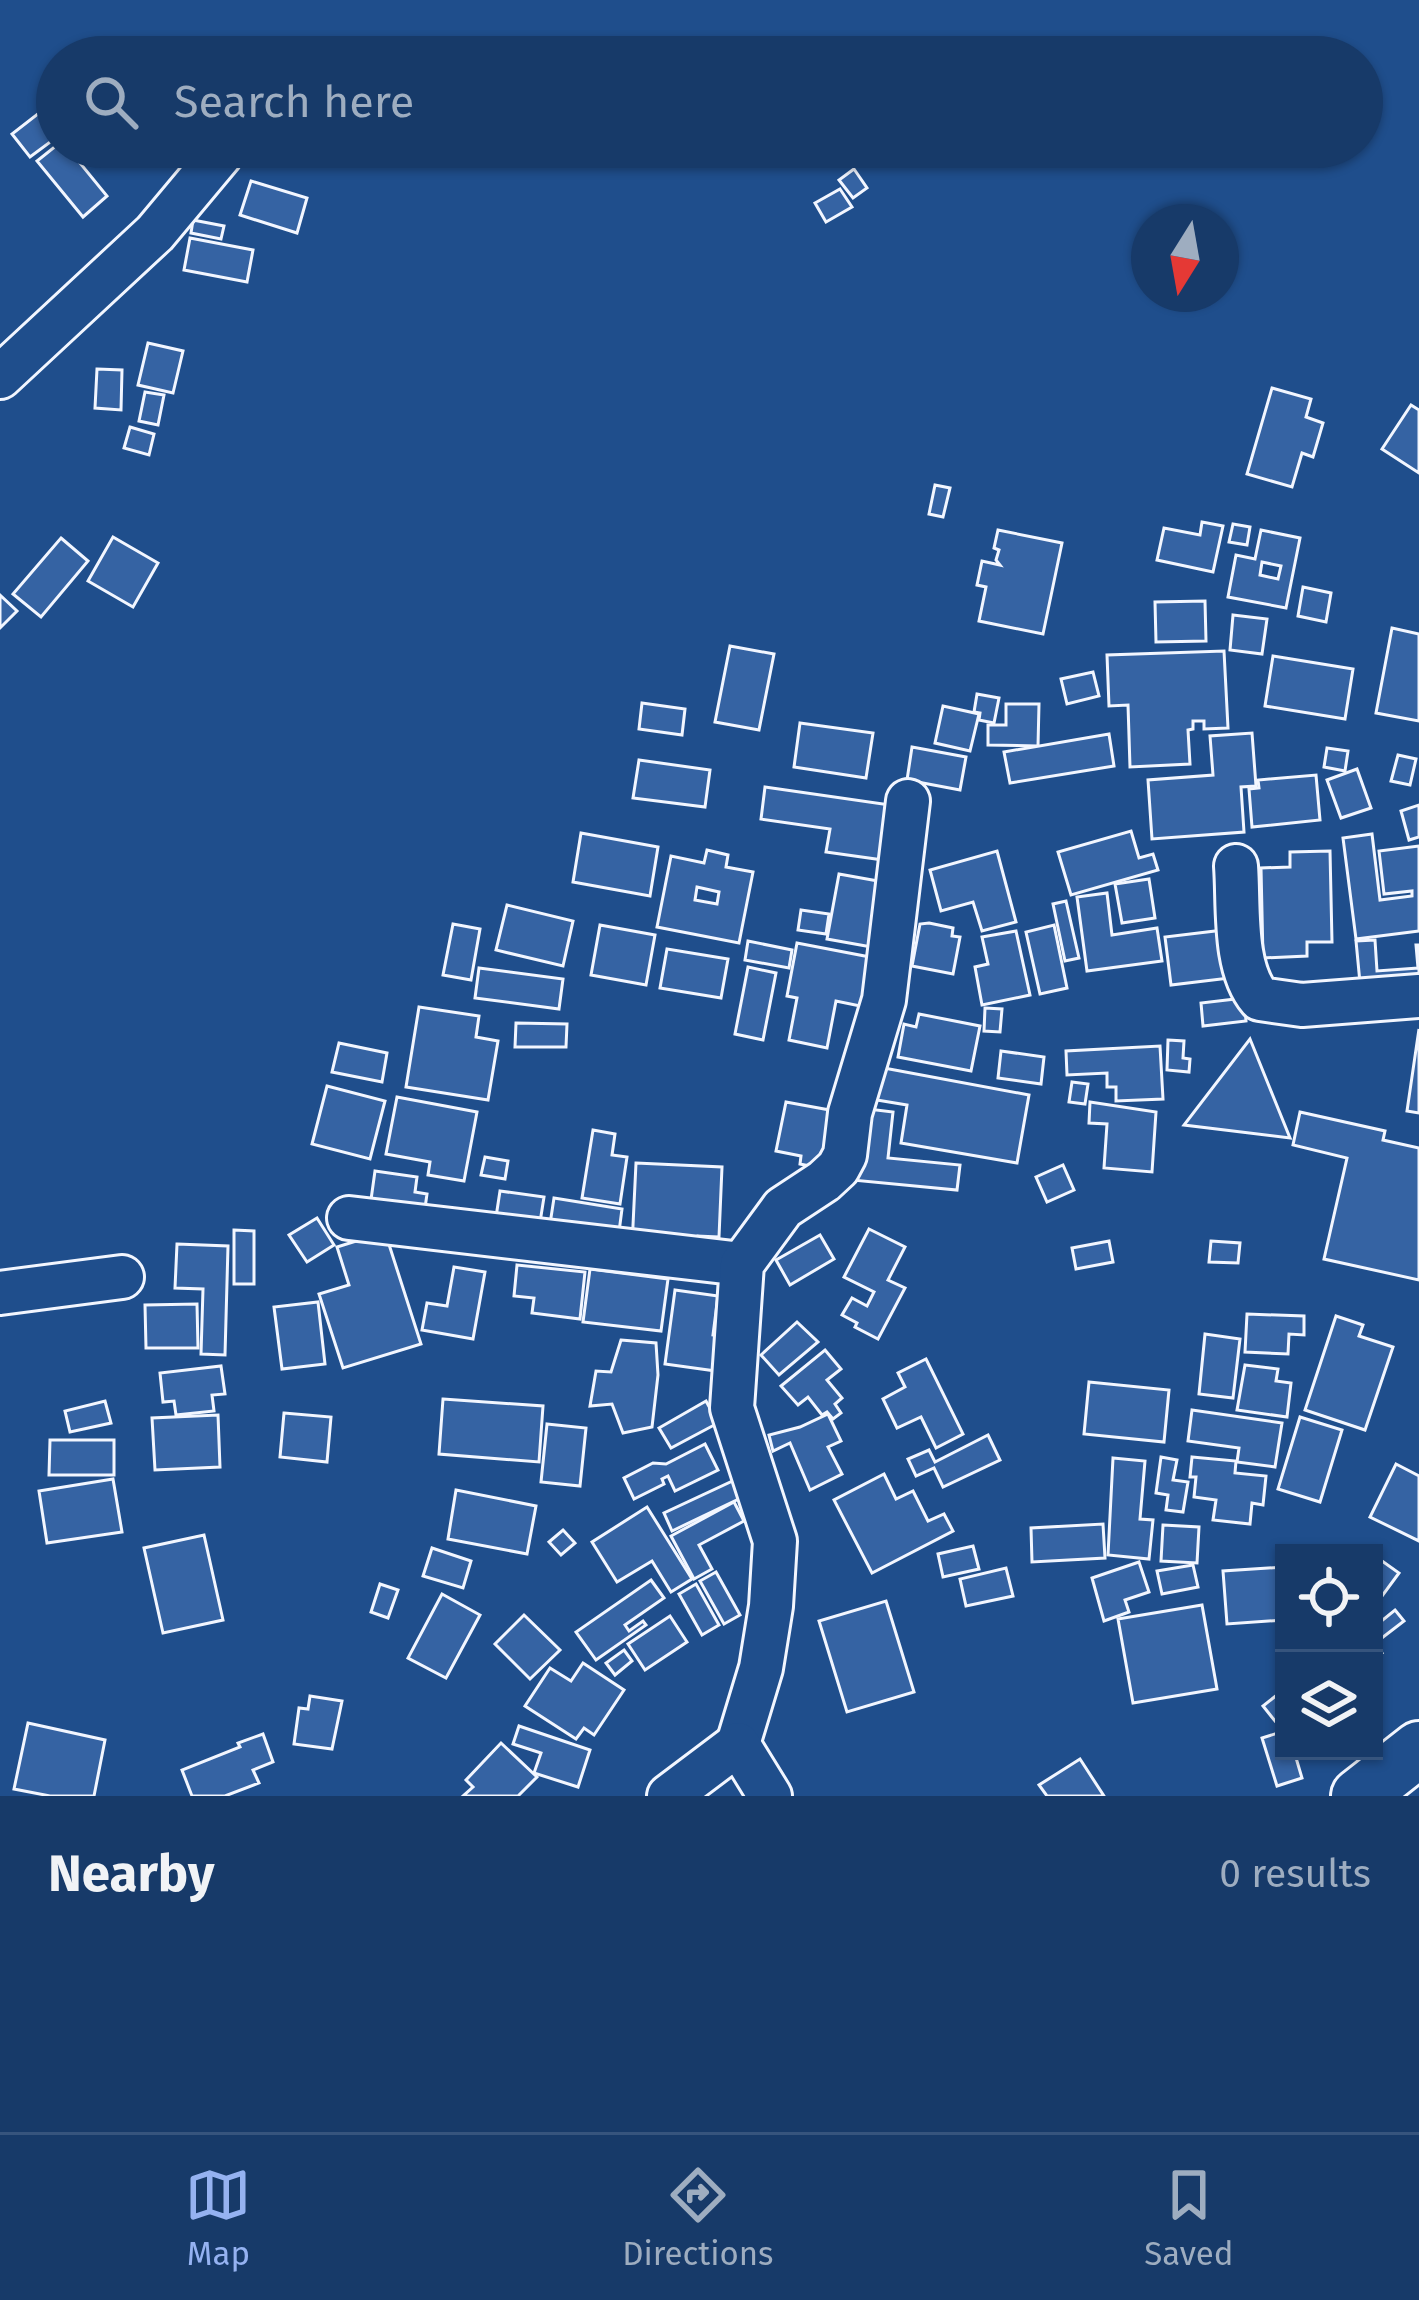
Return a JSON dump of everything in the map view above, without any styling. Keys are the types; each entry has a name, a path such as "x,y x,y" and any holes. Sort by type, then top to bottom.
{"main road":[{"path":"1359,1796 1419,1749"}],"street":[{"path":"0,377 155,233 209,168"},
{"path":"669,1796 738,1744 760,1668 771,1606 775,1541 732,1408 742,1264 783,1208 838,1168 844,1155 850,1113 884,1000 908,801"},
{"path":"1236,866 1243,956 1251,988 1260,999 1302,1005 1419,996"},
{"path":"349,1218 742,1264"},
{"path":"0,1293 122,1277"},
{"path":"738,1744 770,1796"}],"building":[{"path":"36,115 36,153 30,157 12,134"},
{"path":"43,168 84,168 107,196 83,217"},
{"path":"854,169 867,188 853,198 839,180"},
{"path":"251,181 307,198 297,233 240,215"},
{"path":"840,189 852,207 826,222 815,203"},
{"path":"193,220 224,226 221,239 191,233"},
{"path":"190,238 253,250 247,282 184,270"},
{"path":"148,343 183,351 173,393 138,385"},
{"path":"97,369 122,370 121,410 95,408"},
{"path":"1272,388 1311,399 1306,417 1323,423 1313,457 1302,453 1292,487 1247,474"},
{"path":"145,392 164,395 158,425 139,421"},
{"path":"1411,405 1419,410 1419,473 1382,449"},
{"path":"130,427 154,434 149,455 124,448"},
{"path":"935,485 950,488 943,517 929,514"},
{"path":"1202,522 1223,526 1213,572 1157,560 1164,528 1200,535"},
{"path":"1233,524 1250,527 1247,545 1229,542"},
{"path":"998,530 1062,543 1043,634 979,621 986,587 977,585 982,561 1000,565 996,560 999,550 994,548"},
{"path":"1261,530 1300,538 1286,608 1228,597 1236,555 1255,559","holes":["1262,562 1281,566 1278,579 1260,575"]},
{"path":"113,537 158,563 133,607 88,581"},
{"path":"61,538 88,561 41,617 13,594"},
{"path":"1303,587 1331,593 1326,622 1298,616"},
{"path":"0,595 17,611 0,628"},
{"path":"1205,601 1206,641 1156,642 1155,602"},
{"path":"1233,615 1267,619 1262,654 1230,650"},
{"path":"1392,628 1419,634 1419,721 1376,713"},
{"path":"730,646 774,654 759,730 715,722"},
{"path":"1224,651 1228,728 1204,729 1204,721 1193,721 1193,729 1188,730 1190,764 1130,767 1128,705 1109,706 1107,655"},
{"path":"1273,656 1353,669 1345,719 1265,706"},
{"path":"1093,672 1099,696 1067,704 1061,679"},
{"path":"977,694 999,698 994,723 979,720 980,713 974,712"},
{"path":"642,703 685,709 682,735 639,729"},
{"path":"1006,704 1039,704 1038,746 988,745 988,725 1006,725"},
{"path":"943,706 979,714 970,751 935,743"},
{"path":"800,723 873,733 866,778 794,767"},
{"path":"1252,733 1256,786 1241,787 1244,832 1152,839 1148,780 1213,775 1210,736"},
{"path":"1109,734 1114,766 1010,783 1004,752"},
{"path":"912,747 966,757 960,790 907,780"},
{"path":"1327,748 1348,751 1345,771 1324,767"},
{"path":"1398,755 1416,759 1410,785 1391,781"},
{"path":"639,760 710,770 705,807 633,798"},
{"path":"1357,769 1371,808 1341,818 1327,780"},
{"path":"1316,775 1320,820 1252,827 1249,789 1259,788 1258,780"},
{"path":"765,787 890,805 883,860 826,852 830,829 761,819"},
{"path":"1419,805 1419,837 1409,840 1401,811"},
{"path":"1131,831 1139,858 1153,854 1158,870 1071,895 1058,852"},
{"path":"581,833 658,847 650,896 573,882"},
{"path":"1372,834 1380,900 1412,896 1412,891 1384,894 1379,851 1419,846 1419,931 1356,939 1343,838"},
{"path":"707,850 728,855 726,867 753,872 739,943 657,927 671,856 704,863","holes":["697,887 719,892 717,904 695,900"]},
{"path":"997,851 1016,922 982,931 973,902 941,911 930,870"},
{"path":"1330,851 1332,942 1307,942 1307,956 1263,958 1261,868 1290,867 1290,852"},
{"path":"839,874 889,883 877,948 827,939"},
{"path":"1149,879 1155,918 1122,923 1115,884"},
{"path":"1107,893 1112,935 1157,928 1162,961 1087,971 1077,897"},
{"path":"1066,901 1079,958 1065,961 1053,904"},
{"path":"507,905 573,921 563,966 496,950"},
{"path":"801,910 829,914 826,934 798,930"},
{"path":"453,924 480,929 471,980 443,975"},
{"path":"920,924 953,928 952,936 960,937 953,974 912,966"},
{"path":"600,925 655,935 646,985 591,975"},
{"path":"1054,925 1067,988 1040,994 1026,932"},
{"path":"1232,929 1238,977 1171,985 1165,937"},
{"path":"1016,931 1030,995 982,1005 975,967 988,964 982,937"},
{"path":"1375,940 1377,971 1418,968 1419,945 1419,978 1360,983 1356,941"},
{"path":"748,941 792,950 789,968 745,960"},
{"path":"797,943 875,958 865,1007 836,1001 827,1048 789,1040 797,998 787,996"},
{"path":"667,949 728,959 721,998 660,988"},
{"path":"748,967 776,973 763,1040 735,1034"},
{"path":"479,968 563,979 559,1009 475,998"},
{"path":"1244,998 1246,1021 1203,1026 1201,1003"},
{"path":"419,1007 479,1016 476,1037 498,1041 488,1100 406,1087"},
{"path":"985,1008 1002,1009 1000,1032 984,1031"},
{"path":"919,1014 980,1026 971,1071 898,1057 904,1024 916,1027"},
{"path":"516,1023 567,1024 566,1047 515,1047"},
{"path":"1419,1029 1419,1113 1407,1111"},
{"path":"1250,1039 1290,1138 1184,1125"},
{"path":"1168,1040 1184,1041 1183,1058 1190,1059 1189,1072 1167,1070"},
{"path":"339,1043 387,1053 382,1082 332,1072"},
{"path":"1160,1046 1163,1099 1116,1101 1116,1087 1107,1087 1107,1073 1067,1075 1066,1051"},
{"path":"1001,1051 1044,1057 1041,1084 998,1078"},
{"path":"884,1068 1029,1095 1017,1163 901,1143 907,1105 877,1100"},
{"path":"1072,1082 1088,1084 1085,1104 1069,1102"},
{"path":"327,1086 385,1101 370,1159 312,1144"},
{"path":"397,1097 477,1112 464,1181 428,1175 430,1162 386,1154"},
{"path":"786,1102 835,1111 824,1169 800,1164 801,1156 776,1151"},
{"path":"1090,1102 1156,1112 1152,1172 1104,1168 1107,1124 1089,1123"},
{"path":"860,1108 893,1112 888,1158 960,1165 957,1190 852,1180"},
{"path":"1300,1112 1385,1131 1383,1140 1419,1148 1419,1280 1324,1259 1347,1158 1293,1145"},
{"path":"593,1130 615,1134 612,1155 627,1157 620,1204 582,1198"},
{"path":"485,1157 508,1161 505,1179 481,1175"},
{"path":"636,1163 722,1167 719,1237 698,1236 697,1249 632,1246"},
{"path":"1063,1165 1074,1190 1047,1202 1036,1177"},
{"path":"375,1171 417,1177 415,1192 427,1194 423,1222 369,1214"},
{"path":"500,1191 544,1197 538,1235 494,1230"},
{"path":"554,1198 622,1209 617,1247 548,1237"},
{"path":"317,1218 334,1245 307,1262 289,1235"},
{"path":"869,1229 905,1247 888,1280 905,1288 878,1339 842,1315 852,1298 867,1306 874,1292 844,1277"},
{"path":"234,1230 254,1231 254,1284 234,1284"},
{"path":"385,1232 421,1344 343,1368 319,1294 349,1285 337,1247"},
{"path":"820,1235 834,1259 790,1285 776,1260"},
{"path":"1109,1241 1113,1262 1076,1269 1072,1248"},
{"path":"1211,1241 1240,1243 1238,1263 1209,1262"},
{"path":"177,1244 228,1246 225,1355 201,1354 203,1289 175,1288"},
{"path":"517,1265 585,1272 580,1319 532,1313 534,1298 514,1296"},
{"path":"454,1267 485,1272 473,1339 422,1330 427,1303 447,1306"},
{"path":"590,1269 668,1279 661,1331 583,1322"},
{"path":"675,1290 718,1296 713,1335 728,1337 723,1372 665,1364"},
{"path":"318,1302 325,1364 282,1369 274,1307"},
{"path":"197,1304 198,1348 146,1348 145,1305"},
{"path":"1247,1314 1304,1316 1304,1335 1289,1334 1288,1354 1245,1352"},
{"path":"1336,1316 1363,1325 1359,1336 1393,1347 1365,1430 1305,1410"},
{"path":"797,1322 818,1342 779,1375 761,1355"},
{"path":"1205,1334 1240,1339 1233,1398 1199,1394"},
{"path":"621,1340 656,1343 658,1375 652,1427 623,1433 612,1404 590,1406 596,1371 611,1372"},
{"path":"825,1350 841,1369 827,1380 842,1398 835,1404 841,1413 833,1419 827,1412 822,1415 808,1397 798,1405 781,1386"},
{"path":"926,1359 963,1434 936,1448 921,1417 897,1428 883,1399 905,1387 898,1373"},
{"path":"1245,1365 1278,1369 1276,1381 1291,1383 1287,1417 1237,1410"},
{"path":"221,1366 225,1394 212,1395 214,1411 176,1415 174,1401 163,1402 160,1373"},
{"path":"1089,1382 1169,1390 1164,1442 1084,1434"},
{"path":"443,1399 543,1406 539,1462 439,1454"},
{"path":"105,1401 111,1423 70,1432 65,1411"},
{"path":"706,1401 718,1423 671,1448 659,1428"},
{"path":"1192,1410 1282,1423 1275,1467 1237,1462 1239,1448 1188,1441"},
{"path":"284,1413 331,1417 327,1462 280,1457"},
{"path":"828,1414 841,1441 828,1447 842,1474 810,1490 790,1443 773,1451 769,1435"},
{"path":"218,1415 220,1467 155,1470 152,1418"},
{"path":"1300,1417 1342,1430 1320,1502 1278,1489"},
{"path":"547,1424 586,1428 580,1486 541,1482"},
{"path":"988,1435 1000,1460 943,1487 934,1468 916,1476 908,1459 929,1450 935,1462"},
{"path":"50,1440 114,1440 114,1475 49,1475"},
{"path":"705,1444 718,1470 675,1491 668,1476 662,1479 664,1484 634,1499 624,1478"},
{"path":"1161,1457 1177,1460 1173,1480 1188,1482 1183,1512 1166,1510 1168,1495 1156,1493"},
{"path":"1192,1457 1236,1461 1235,1473 1266,1476 1263,1505 1252,1503 1250,1524 1213,1520 1216,1500 1194,1497"},
{"path":"1113,1458 1145,1461 1140,1519 1153,1520 1149,1559 1108,1555"},
{"path":"1396,1464 1419,1476 1419,1541 1370,1517"},
{"path":"884,1474 896,1499 913,1491 928,1521 944,1514 953,1531 872,1573 834,1500"},
{"path":"739,1478 747,1495 672,1531 664,1513"},
{"path":"113,1479 122,1532 47,1543 39,1491"},
{"path":"456,1490 536,1506 527,1554 448,1539"},
{"path":"734,1502 744,1521 699,1545 712,1569 694,1579 671,1536"},
{"path":"647,1507 692,1579 671,1592 652,1561 617,1582 592,1542"},
{"path":"1103,1524 1105,1558 1032,1562 1031,1528"},
{"path":"1163,1525 1199,1527 1197,1563 1161,1561"},
{"path":"563,1530 575,1543 561,1555 549,1542"},
{"path":"204,1535 223,1620 163,1633 144,1548"},
{"path":"973,1546 979,1569 943,1577 938,1554"},
{"path":"432,1548 471,1561 463,1588 423,1576"},
{"path":"1139,1562 1149,1592 1125,1600 1129,1612 1104,1621 1092,1578"},
{"path":"1383,1562 1399,1573 1383,1595"},
{"path":"1193,1565 1198,1587 1162,1594 1157,1571"},
{"path":"1006,1568 1013,1596 966,1606 960,1579"},
{"path":"1275,1568 1275,1621 1227,1624 1223,1571"},
{"path":"716,1572 740,1615 724,1624 700,1581"},
{"path":"651,1580 664,1598 625,1625 629,1631 643,1621 646,1625 596,1660 576,1632"},
{"path":"380,1584 398,1590 388,1618 371,1612"},
{"path":"696,1584 719,1625 702,1635 679,1594"},
{"path":"442,1594 480,1615 446,1678 408,1658"},
{"path":"886,1601 914,1692 847,1712 819,1621"},
{"path":"1202,1605 1217,1689 1133,1703 1118,1619"},
{"path":"1395,1610 1404,1621 1383,1637 1383,1620"},
{"path":"524,1615 560,1650 530,1679 495,1644"},
{"path":"670,1616 687,1642 645,1670 628,1644"},
{"path":"624,1650 632,1661 615,1675 606,1663"},
{"path":"583,1663 624,1690 594,1735 584,1728 576,1739 525,1706 550,1668 571,1681"},
{"path":"310,1696 342,1701 332,1749 294,1744 299,1708 308,1709"},
{"path":"1275,1697 1275,1721 1263,1706"},
{"path":"28,1723 105,1740 94,1796 50,1796 14,1789"},
{"path":"519,1726 590,1750 578,1787 534,1773 541,1753 513,1744"},
{"path":"263,1734 273,1762 253,1770 259,1783 225,1796 192,1796 182,1770"},
{"path":"1275,1734 1275,1760 1297,1760 1302,1778 1277,1786 1262,1738"},
{"path":"501,1743 537,1777 518,1796 463,1796 473,1787 466,1780"},
{"path":"1080,1759 1104,1796 1047,1796 1039,1785"}]}
